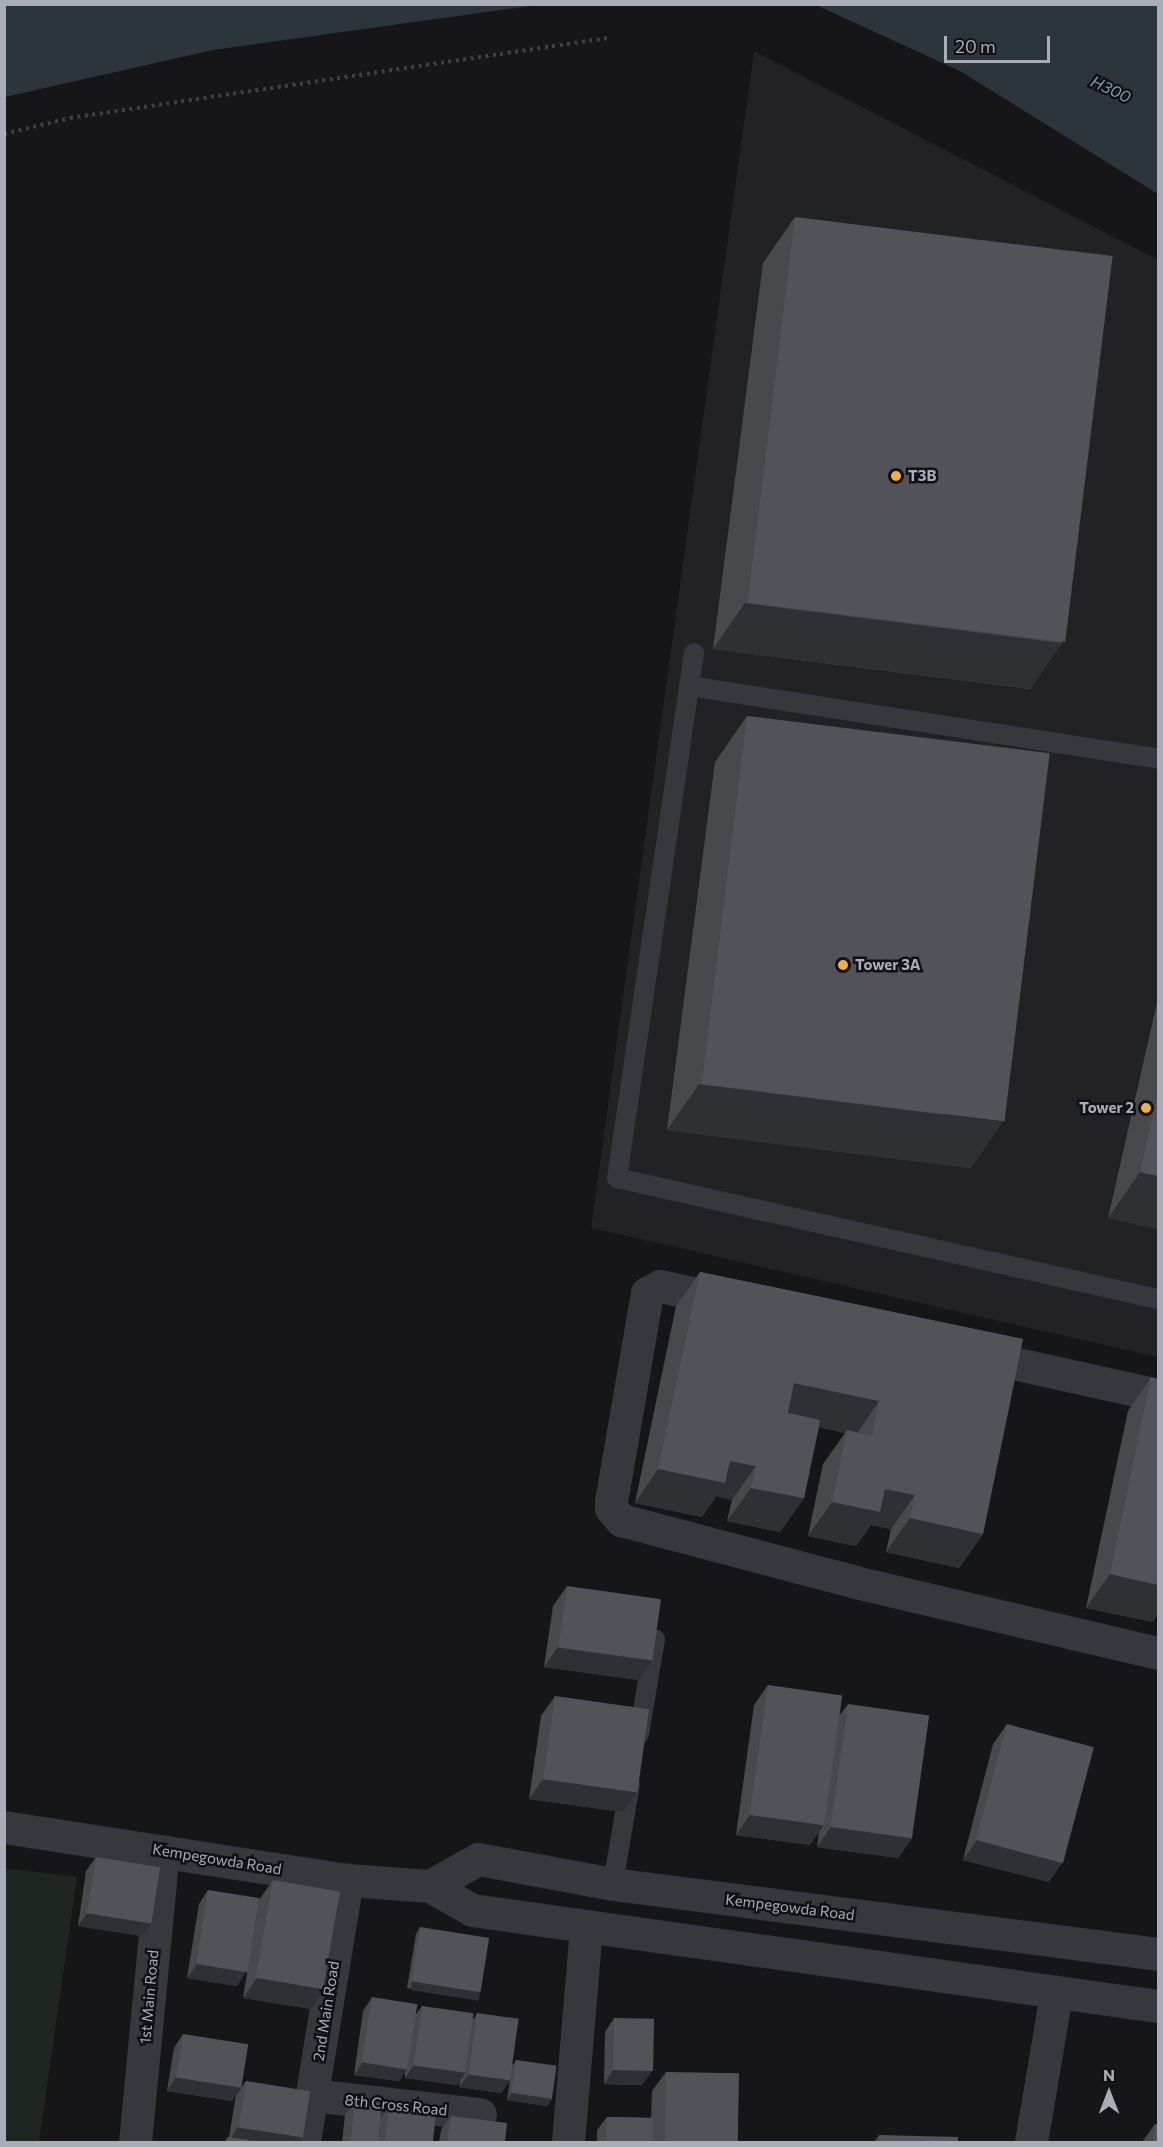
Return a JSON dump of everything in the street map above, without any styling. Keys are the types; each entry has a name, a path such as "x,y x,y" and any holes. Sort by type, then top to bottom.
{"street":[{"path":"765,1309 660,1286 647,1293 611,1501 611,1508 621,1520 867,1585 1158,1653"},
{"path":"950,1349 1158,1395"},
{"name":"Kempegowda Road","path":"4,1827 347,1880 430,1886 472,1910 1056,1994 1158,2006"},
{"name":"1st Main Road","path":"135,2142 163,1851"},
{"name":"Kempegowda Road","path":"430,1886 478,1859 613,1884 1158,1954"},
{"name":"2nd Main Road","path":"304,2142 347,1880"},
{"path":"568,2142 586,1927"},
{"path":"1031,2142 1056,1994"},
{"name":"8th Cross Road","path":"312,2096 480,2114"}],"lane":[{"path":"694,653 617,1178 1158,1299"},
{"path":"689,686 1158,759"},
{"path":"613,1884 659,1615"}],"path":[{"path":"4,134 70,117 608,38"}],"shaded area":[{"path":"754,51 1158,260 1158,1357 591,1228"},
{"path":"5,1868 77,1877 39,2142 5,2142"}],"water":[{"path":"4,5 537,5 213,50 5,97"},
{"name":"H300","path":"816,5 1158,5 1158,194 960,71"}],"building":[{"name":"T3B","path":"795,217 1113,256 1065,642 748,603"},
{"name":"Tower 3A","path":"747,716 1050,753 1005,1121 702,1084"},
{"path":"1158,1093 1158,1176 1140,1172"},
{"path":"700,1272 1023,1339 983,1534 910,1518 915,1495 885,1489 880,1512 832,1502 847,1430 872,1436 879,1401 794,1383 788,1413 820,1420 804,1498 751,1488 756,1466 730,1461 725,1483 658,1469"},
{"path":"1151,1377 1158,1379 1158,1585 1110,1574"},
{"path":"567,1586 661,1599 652,1661 558,1647"},
{"path":"768,1685 842,1695 824,1825 750,1815"},
{"path":"555,1696 649,1709 637,1792 543,1779"},
{"path":"848,1704 929,1715 912,1838 831,1827"},
{"path":"1007,1724 1094,1747 1063,1863 976,1840"},
{"path":"96,1857 160,1867 151,1923 87,1913"},
{"path":"273,1880 340,1892 323,1989 256,1977"},
{"path":"208,1890 259,1898 248,1972 196,1964"},
{"path":"420,1927 489,1938 481,1992 411,1981"},
{"path":"372,1997 417,2004 407,2069 362,2062"},
{"path":"422,2006 473,2013 465,2073 414,2065"},
{"path":"477,2013 519,2019 510,2080 468,2074"},
{"path":"614,2018 654,2019 653,2071 613,2070"},
{"path":"183,2034 248,2044 241,2088 176,2077"},
{"path":"516,2060 557,2066 552,2098 511,2093"},
{"path":"666,2072 739,2073 738,2142 665,2142"},
{"path":"246,2081 310,2091 303,2138 239,2127"},
{"path":"355,2101 382,2104 378,2142 351,2142"},
{"path":"389,2107 436,2112 433,2142 385,2142"},
{"path":"451,2116 507,2123 505,2142 447,2142"},
{"path":"607,2117 653,2118 653,2142 607,2142"},
{"path":"1155,2124 1158,2124 1158,2142 1153,2142"},
{"path":"879,2135 958,2137 958,2142 879,2142"},
{"path":"228,2137 249,2140 248,2142 227,2142"}],"place":[{"name":"T3B","path":"896,476"},
{"name":"Tower 3A","path":"843,965"},
{"name":"Tower 2","path":"1146,1108"}]}
